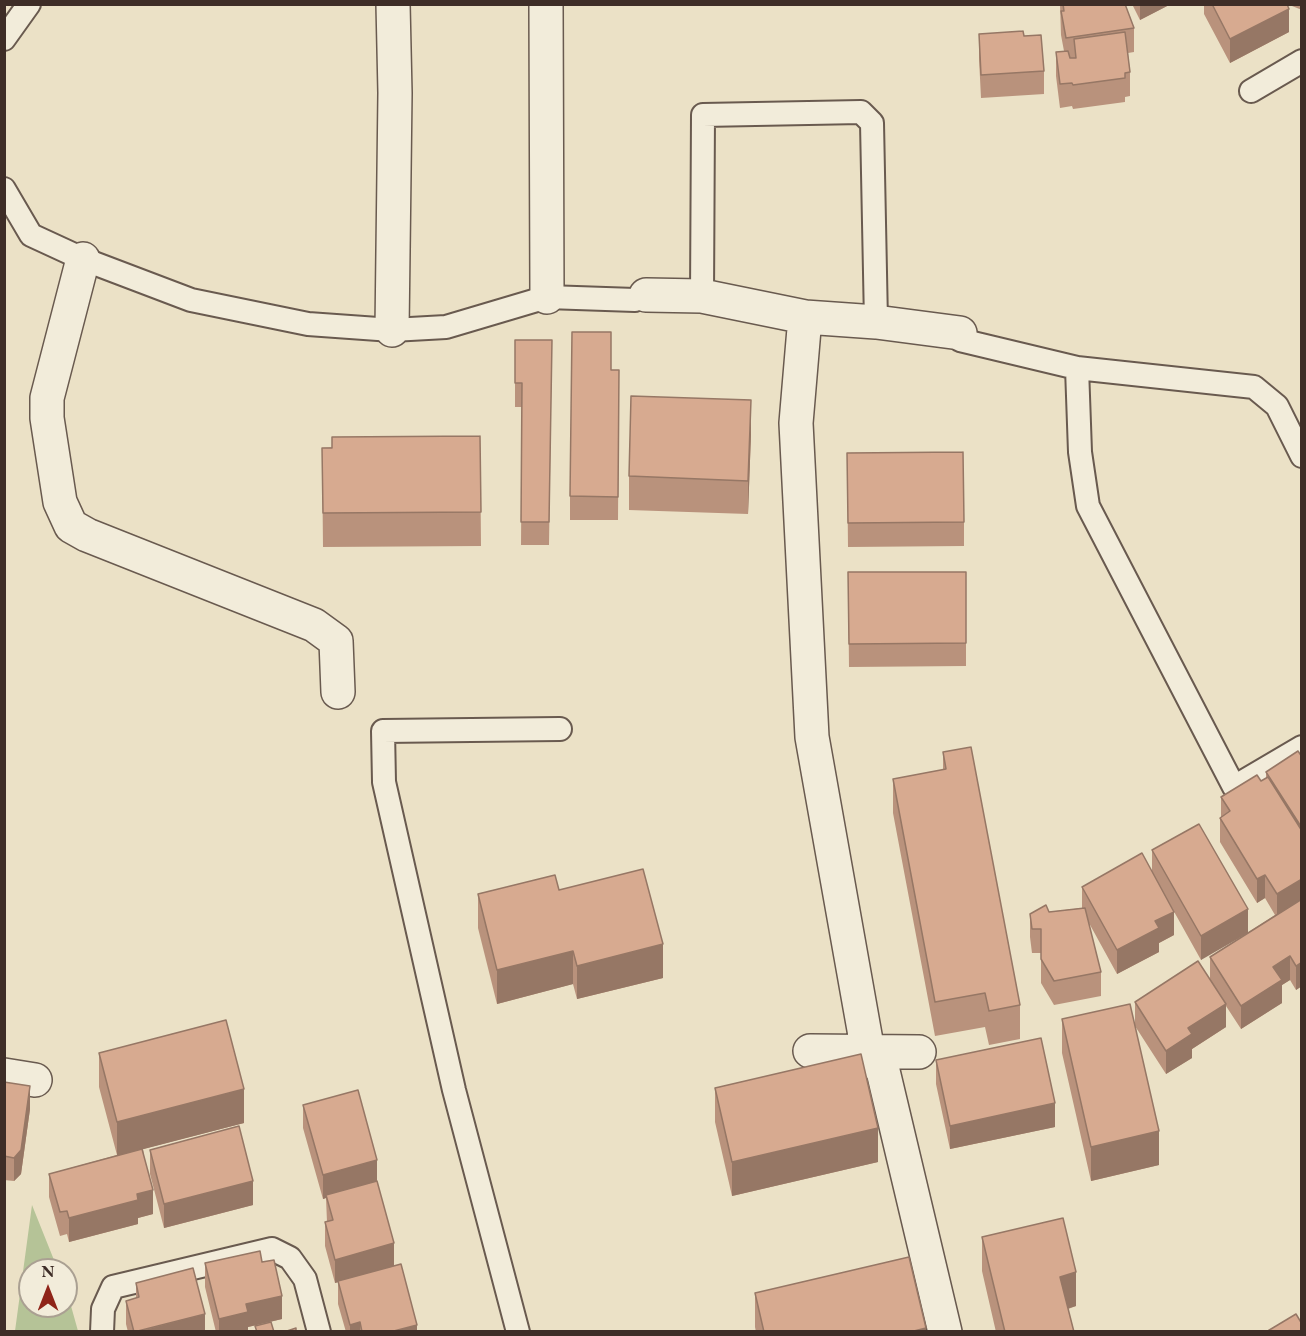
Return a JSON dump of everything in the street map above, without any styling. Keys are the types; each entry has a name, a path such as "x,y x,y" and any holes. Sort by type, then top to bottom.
{"street":[{"path":"392,330 395,93 393,4"},
{"path":"546,4 548,297"},
{"path":"83,259 47,398 47,418 60,502 71,526 87,535 314,625 336,641 338,692"},
{"path":"646,295 702,296 805,317 876,322 960,333"},
{"path":"805,317 796,423 812,737 868,1052 884,1071 945,1332"},
{"path":"810,1051 919,1052"}],"lane":[{"path":"4,39 29,4"},
{"path":"1251,92 1302,61"},
{"path":"702,296 703,116 861,112 872,123 876,322"},
{"path":"4,189 31,235 83,259 191,300 308,324 392,330 446,327 548,297 635,300 646,295"},
{"path":"960,333 960,340 1077,368 1254,387 1277,406 1302,456"},
{"path":"1077,368 1080,452 1088,506 1234,787 1302,747"},
{"path":"518,1332 453,1090 384,782 383,731 560,729"},
{"path":"102,1332 104,1309 113,1287 272,1250 290,1258 305,1279 319,1332"}],"green space":[{"path":"32,1205 53,1258 25,1258"},
{"path":"18,1309 18,1318 74,1318 78,1331 15,1331"}],"building":[{"path":"1063,4 1125,4 1134,28 1066,38 1061,11 1064,11"},
{"path":"1212,4 1287,4 1289,9 1230,39"},
{"path":"1023,31 1024,36 1041,35 1044,71 981,75 979,34"},
{"path":"1125,32 1130,72 1125,73 1125,78 1073,85 1072,83 1060,84 1056,52 1068,51 1070,58 1076,58 1074,39"},
{"path":"572,332 611,332 611,370 619,370 618,497 570,496"},
{"path":"515,340 552,340 549,522 521,522 522,383 515,383"},
{"path":"631,396 751,400 748,481 629,476"},
{"path":"480,436 481,512 323,513 322,448 332,448 332,437"},
{"path":"963,452 964,522 848,523 847,453"},
{"path":"848,572 966,572 966,643 849,644"},
{"path":"971,747 1020,1005 989,1011 985,993 935,1002 893,779 946,769 943,752"},
{"path":"1298,751 1302,757 1302,828 1266,772"},
{"path":"1257,775 1261,781 1268,777 1302,831 1302,879 1277,894 1265,875 1257,879 1220,818 1230,811 1221,797"},
{"path":"1199,824 1248,909 1201,936 1152,850"},
{"path":"1142,853 1174,912 1155,921 1159,928 1117,950 1082,887"},
{"path":"643,869 663,944 577,966 573,951 497,970 478,894 555,875 559,890"},
{"path":"1302,899 1302,962 1296,966 1290,956 1273,967 1282,980 1241,1006 1210,957"},
{"path":"1046,905 1049,912 1085,908 1101,972 1054,981 1041,959 1041,929 1032,929 1030,914"},
{"path":"1198,961 1226,1004 1188,1028 1192,1034 1166,1051 1135,1002"},
{"path":"1130,1004 1159,1131 1091,1147 1062,1019"},
{"path":"226,1020 244,1089 117,1122 99,1053"},
{"path":"1041,1038 1055,1103 950,1126 936,1060"},
{"path":"861,1054 878,1128 732,1162 715,1088"},
{"path":"4,1082 30,1086 21,1150 14,1158 4,1156"},
{"path":"358,1090 377,1160 323,1175 303,1105"},
{"path":"239,1126 253,1181 164,1204 150,1150"},
{"path":"142,1149 153,1190 137,1194 138,1200 69,1218 67,1211 60,1212 49,1174"},
{"path":"377,1181 394,1243 335,1260 325,1222 333,1220 326,1195"},
{"path":"1063,1218 1076,1272 1060,1277 1074,1332 1005,1332 982,1237"},
{"path":"260,1251 262,1262 274,1260 282,1296 246,1304 248,1312 219,1319 205,1263"},
{"path":"909,1257 926,1328 910,1332 764,1332 755,1293"},
{"path":"401,1264 417,1325 390,1332 362,1332 360,1322 350,1325 338,1281"},
{"path":"193,1268 205,1314 134,1332 126,1301 139,1297 136,1283"},
{"path":"1296,1314 1302,1324 1302,1332 1266,1332"},
{"path":"271,1322 274,1332 257,1332 255,1326"},
{"path":"296,1328 296,1332 284,1332"}]}
